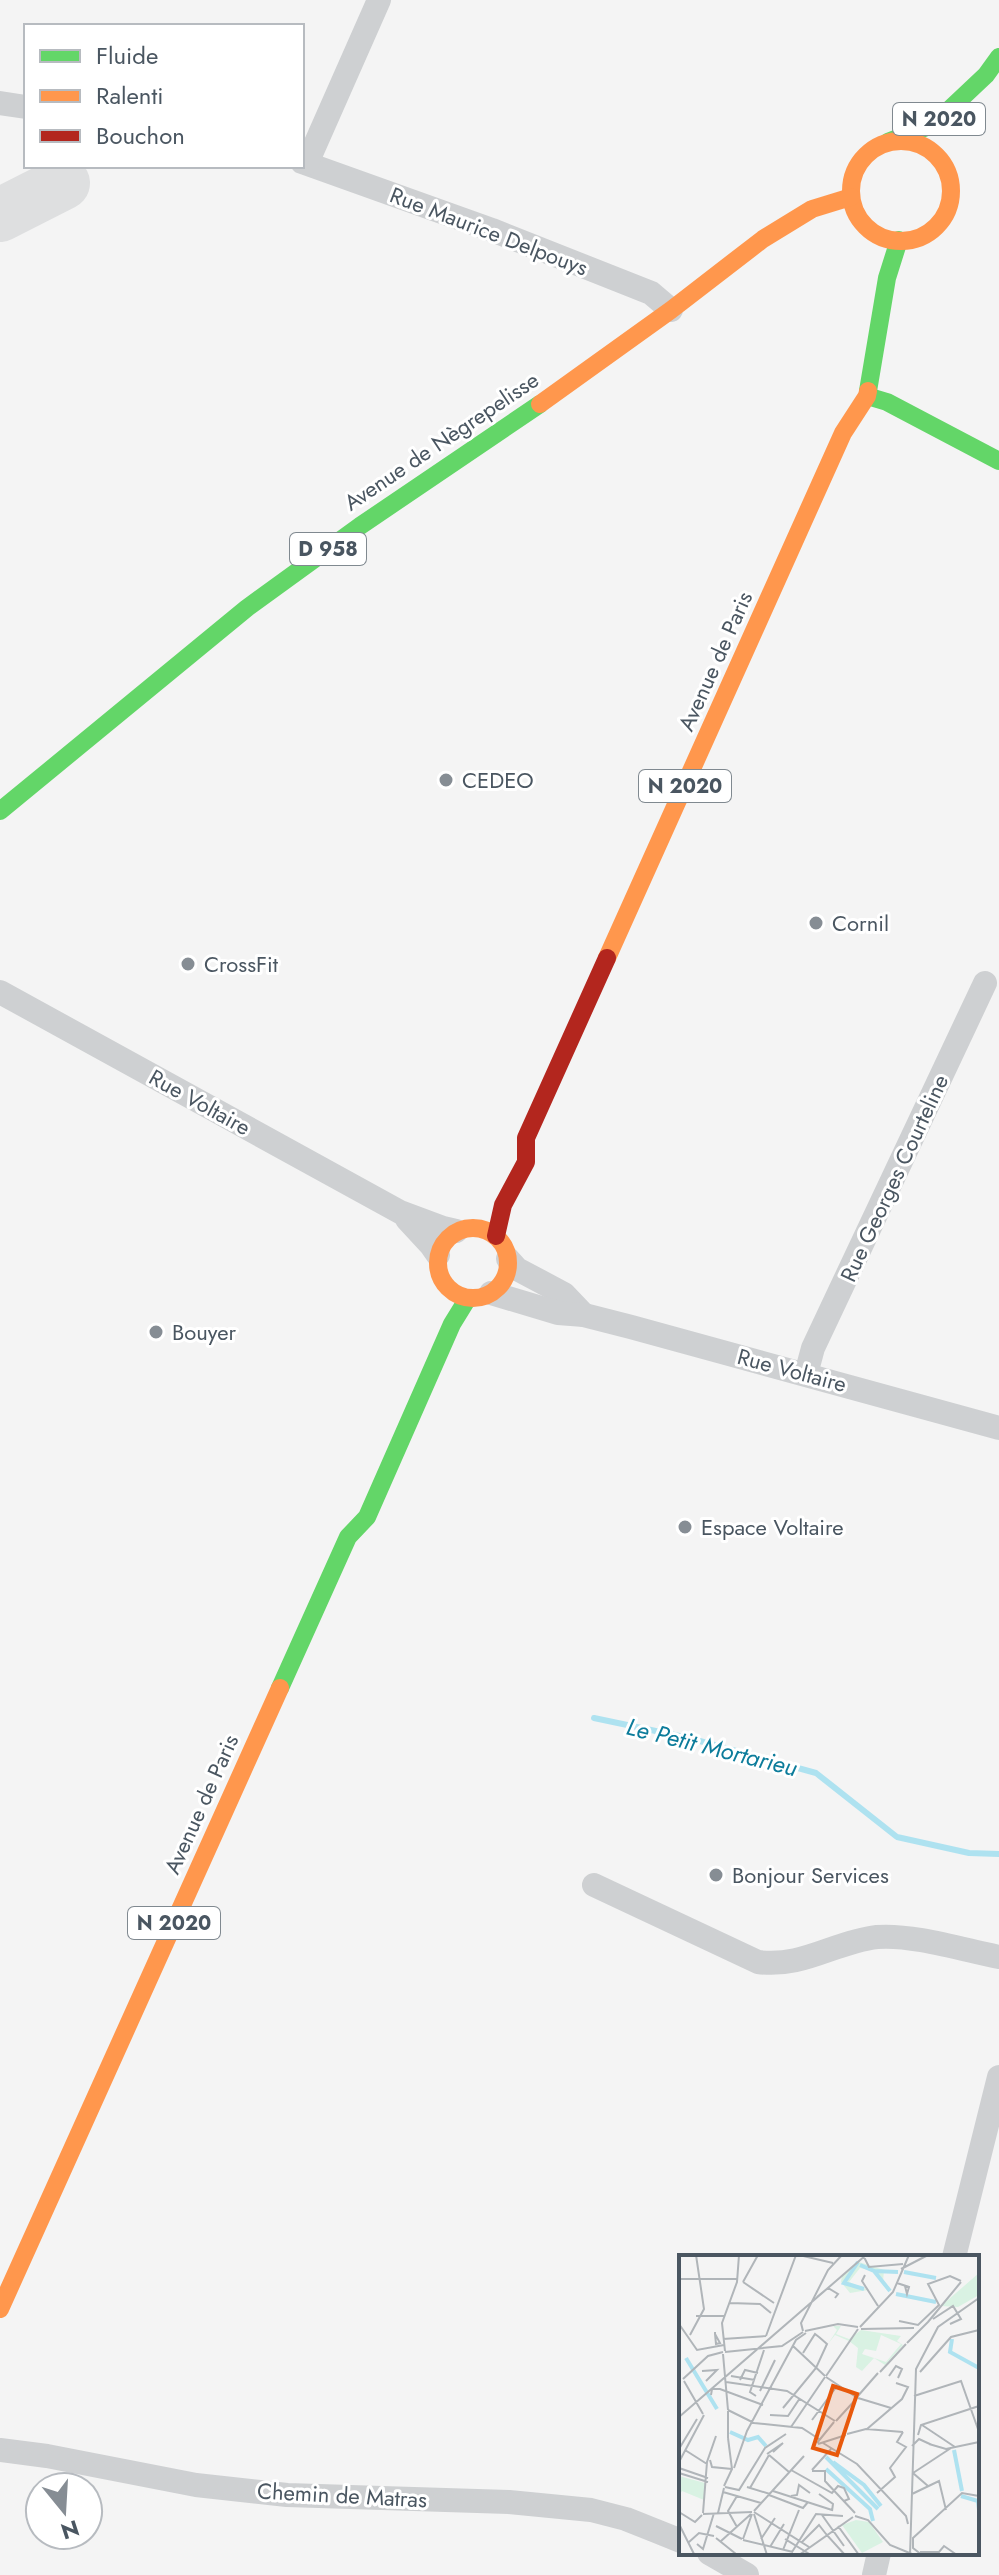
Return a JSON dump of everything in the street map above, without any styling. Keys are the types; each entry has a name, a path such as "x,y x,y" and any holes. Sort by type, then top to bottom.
{"main road":[{"name":"N 2020","path":"880,145 934,124 986,75 999,57"},
{"name":"N 2020","path":"964,124 986,75"},
{"path":"895,141 911,142 926,148 947,171 951,194 943,217 923,235 899,240 885,238 862,223 854,210 851,181 857,166 880,145 895,141"},
{"name":"N 2020","path":"947,171 954,144"},
{"name":"Avenue de Nègrepelisse","path":"0,811 247,608 360,526 523,416 671,310 763,239 812,209 851,197"},
{"name":"Avenue de Paris","path":"463,1229 482,1214 506,1158 526,1138 843,433 867,396 887,278 899,240"},
{"path":"867,396 887,402 999,461"},
{"name":"Avenue de Paris","path":"496,1236 503,1205 526,1162 526,1138"},
{"path":"463,1229 484,1229 496,1236 504,1245 508,1259 507,1273 499,1286 479,1296 457,1294 448,1288 438,1273 438,1255 445,1240 463,1229"},
{"path":"425,1340 438,1317 448,1288"},
{"name":"Avenue de Paris","path":"0,2309 348,1537 367,1517 452,1324 479,1296"},
{"name":"Avenue de Paris","path":"348,1537 350,1509"}],"street":[{"path":"304,162 379,0"},
{"path":"0,103 24,107"},
{"name":"Rue Maurice Delpouys","path":"304,162 492,230 651,293 671,310"},
{"name":"Rue Georges Courteline","path":"806,1374 813,1348 985,983"},
{"name":"Rue Voltaire","path":"0,992 400,1212 443,1228 463,1229"},
{"name":"Rue Voltaire","path":"400,1212 438,1255"},
{"name":"Rue Voltaire","path":"508,1259 517,1269 564,1294 584,1315"},
{"name":"Rue Voltaire","path":"479,1296 558,1313 584,1315 999,1428"},
{"path":"594,1885 758,1962 777,1964 796,1961 861,1940 881,1937 905,1938 999,1957"},
{"path":"954,2255 999,2077"},
{"name":"Chemin de Matras","path":"0,2450 196,2485 287,2495 509,2502 591,2510 626,2519 679,2540"},
{"path":"712,2555 747,2575"},
{"path":"874,2575 879,2555"}],"waterway":[{"name":"Le Petit Mortarieu","path":"594,1718 689,1738 816,1773 897,1837 969,1853 999,1854"}],"taxiway":[{"path":"0,215 63,183"}],"traffic: fast":[{"path":"888,142 934,124 986,75 999,57"},
{"path":"868,391 887,278 899,240"},
{"path":"867,396 887,402 999,461"},
{"path":"0,811 247,608 360,526 540,404"},
{"path":"280,1688 348,1537 367,1517 452,1324 468,1298"}],"traffic: slow":[{"path":"901,141 920,145 936,156 947,172 951,191 947,210 936,226 920,237 901,241 882,237 866,226 855,210 851,191 855,172 866,156 882,145 901,141"},
{"path":"540,404 763,239 812,209 851,197"},
{"path":"607,958 843,433 868,391"},
{"path":"473,1228 498,1238 508,1263 498,1288 473,1298 448,1288 438,1263 448,1238 473,1228"},
{"path":"0,2309 280,1688"}],"traffic: jam":[{"path":"496,1236 503,1205 526,1162 526,1138 607,958"}],"place":[{"name":"CEDEO","path":"446,780"},
{"name":"Cornil","path":"816,923"},
{"name":"CrossFit","path":"188,964"},
{"name":"Bouyer","path":"156,1332"},
{"name":"Espace Voltaire","path":"685,1527"},
{"name":"Bonjour Services","path":"716,1875"}]}
